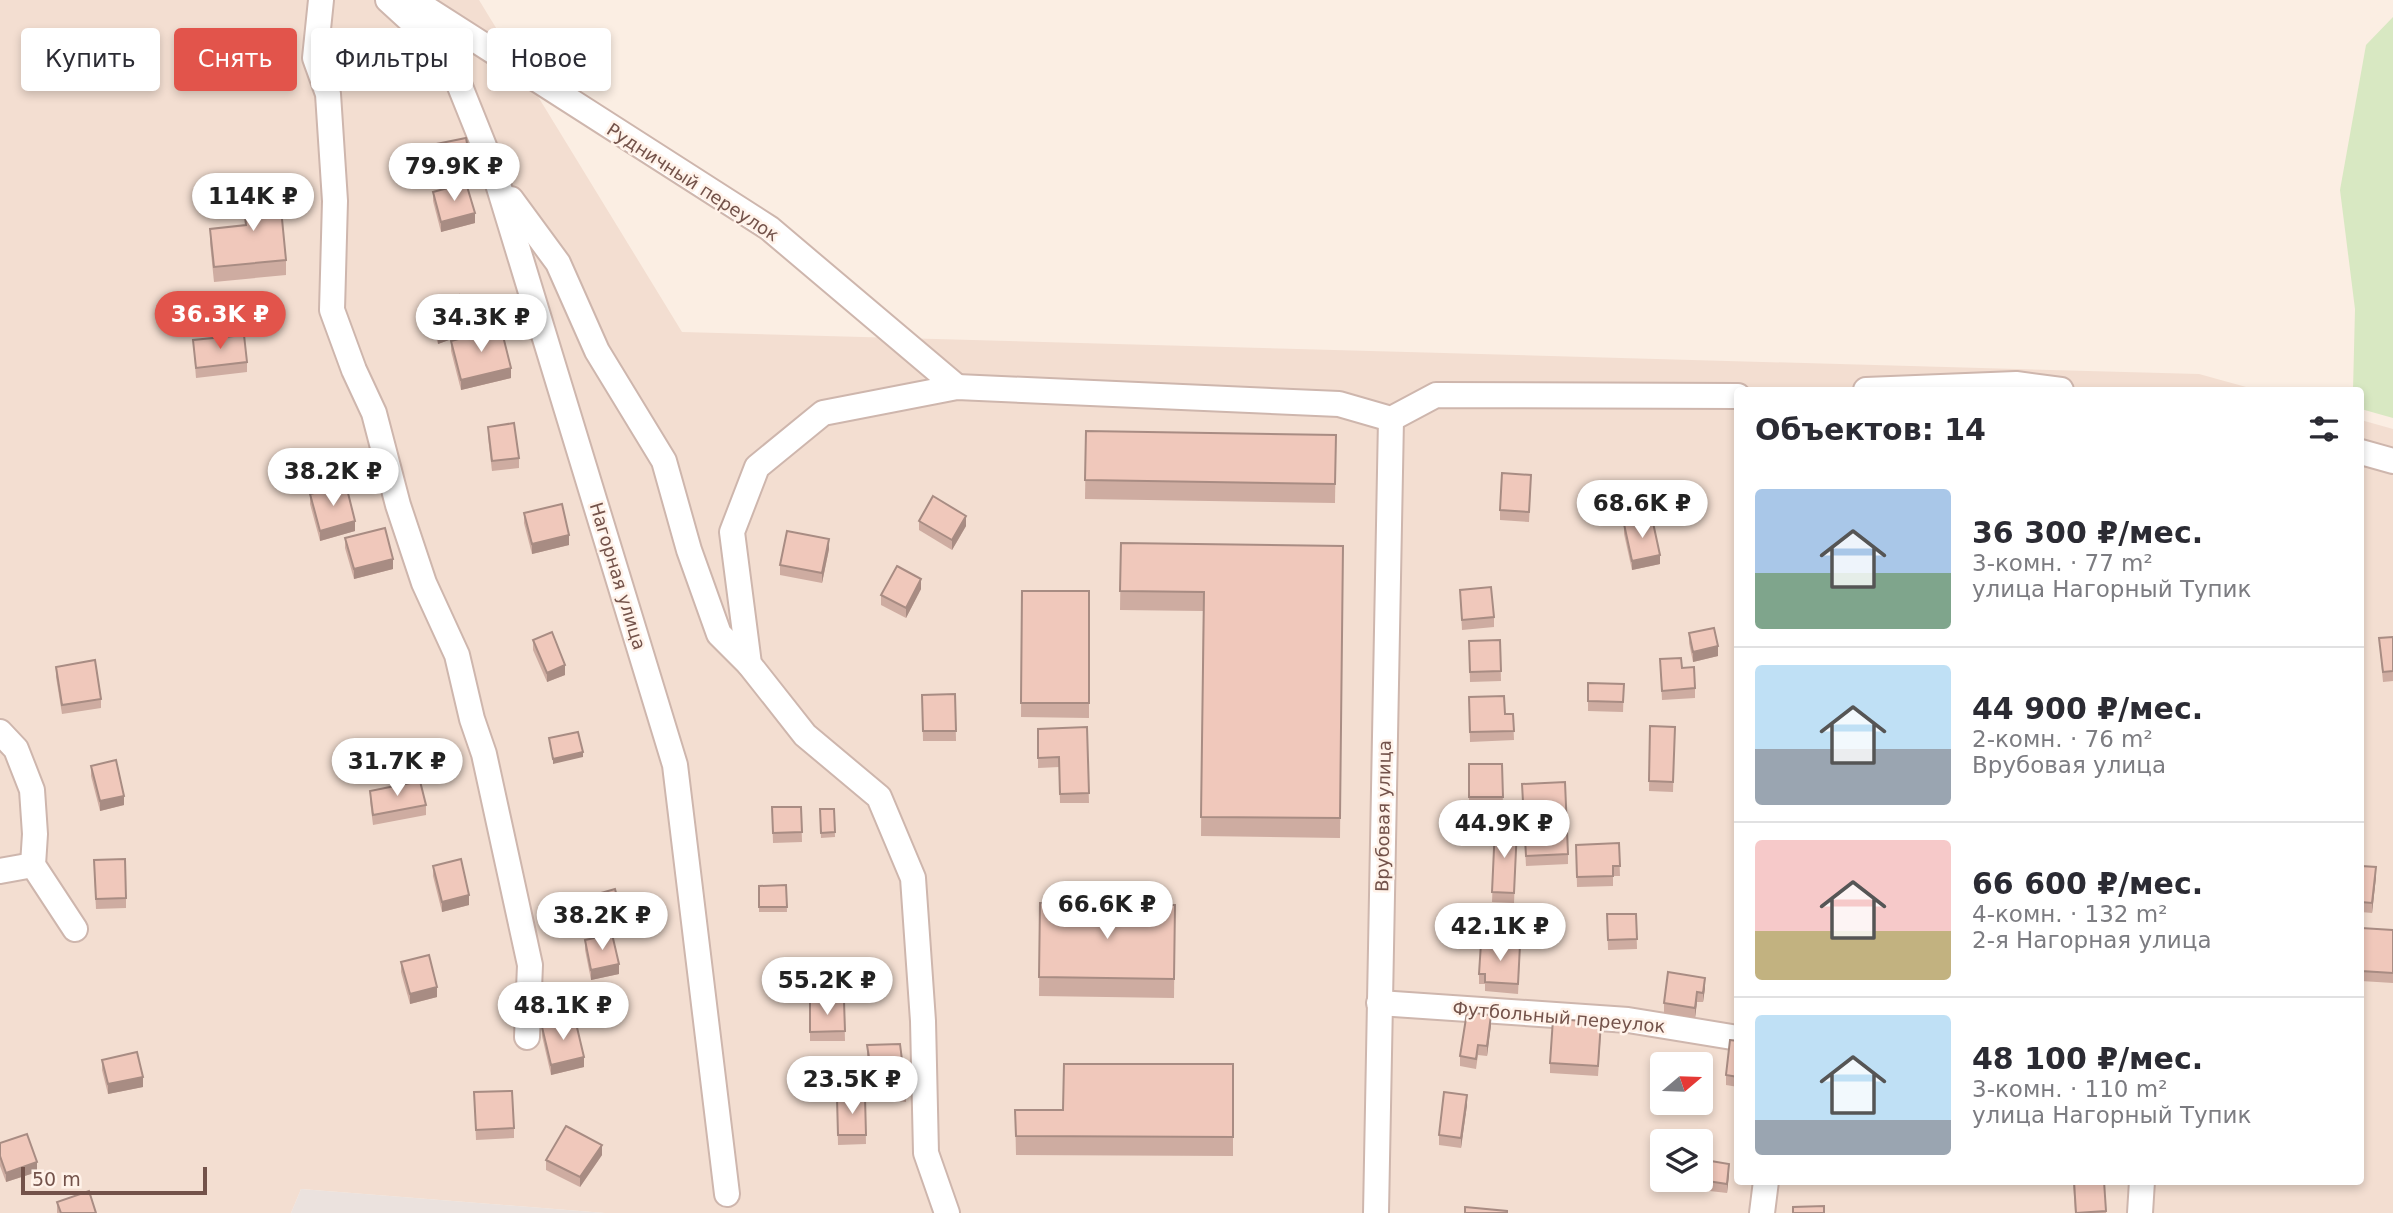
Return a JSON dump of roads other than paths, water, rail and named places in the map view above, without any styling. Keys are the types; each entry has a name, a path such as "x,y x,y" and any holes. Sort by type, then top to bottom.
{"street":[{"path":"321,0 315,58 328,94 335,201 332,310 354,370 374,413 398,505 424,583 457,655 472,719 484,754 530,965 527,1037"},
{"name":"Нагорная улица","path":"388,0 447,54 495,171 675,765 727,1194"},
{"name":"Рудничный переулок","path":"412,0 769,229 957,387"},
{"path":"495,171 519,212 558,263 597,351 664,461 689,550 719,634 749,664 805,735 879,797 913,878 923,1021 926,1153 947,1213"},
{"path":"1941,387 2016,384 2038,387"},
{"path":"749,664 732,532 757,467 823,413 957,387 1339,404 1391,419 1436,395 1734,396"},
{"name":"Врубовая улица","path":"1376,1213 1391,419"},
{"path":"2364,453 2393,461"},
{"path":"0,732 16,749 32,790 35,834 33,864 75,929"},
{"path":"0,871 33,864"},
{"name":"Футбольный переулок","path":"1379,1003 1628,1020 1734,1037"},
{"path":"1762,1213 1766,1185"},
{"path":"2140,1213 2142,1185"}]}
